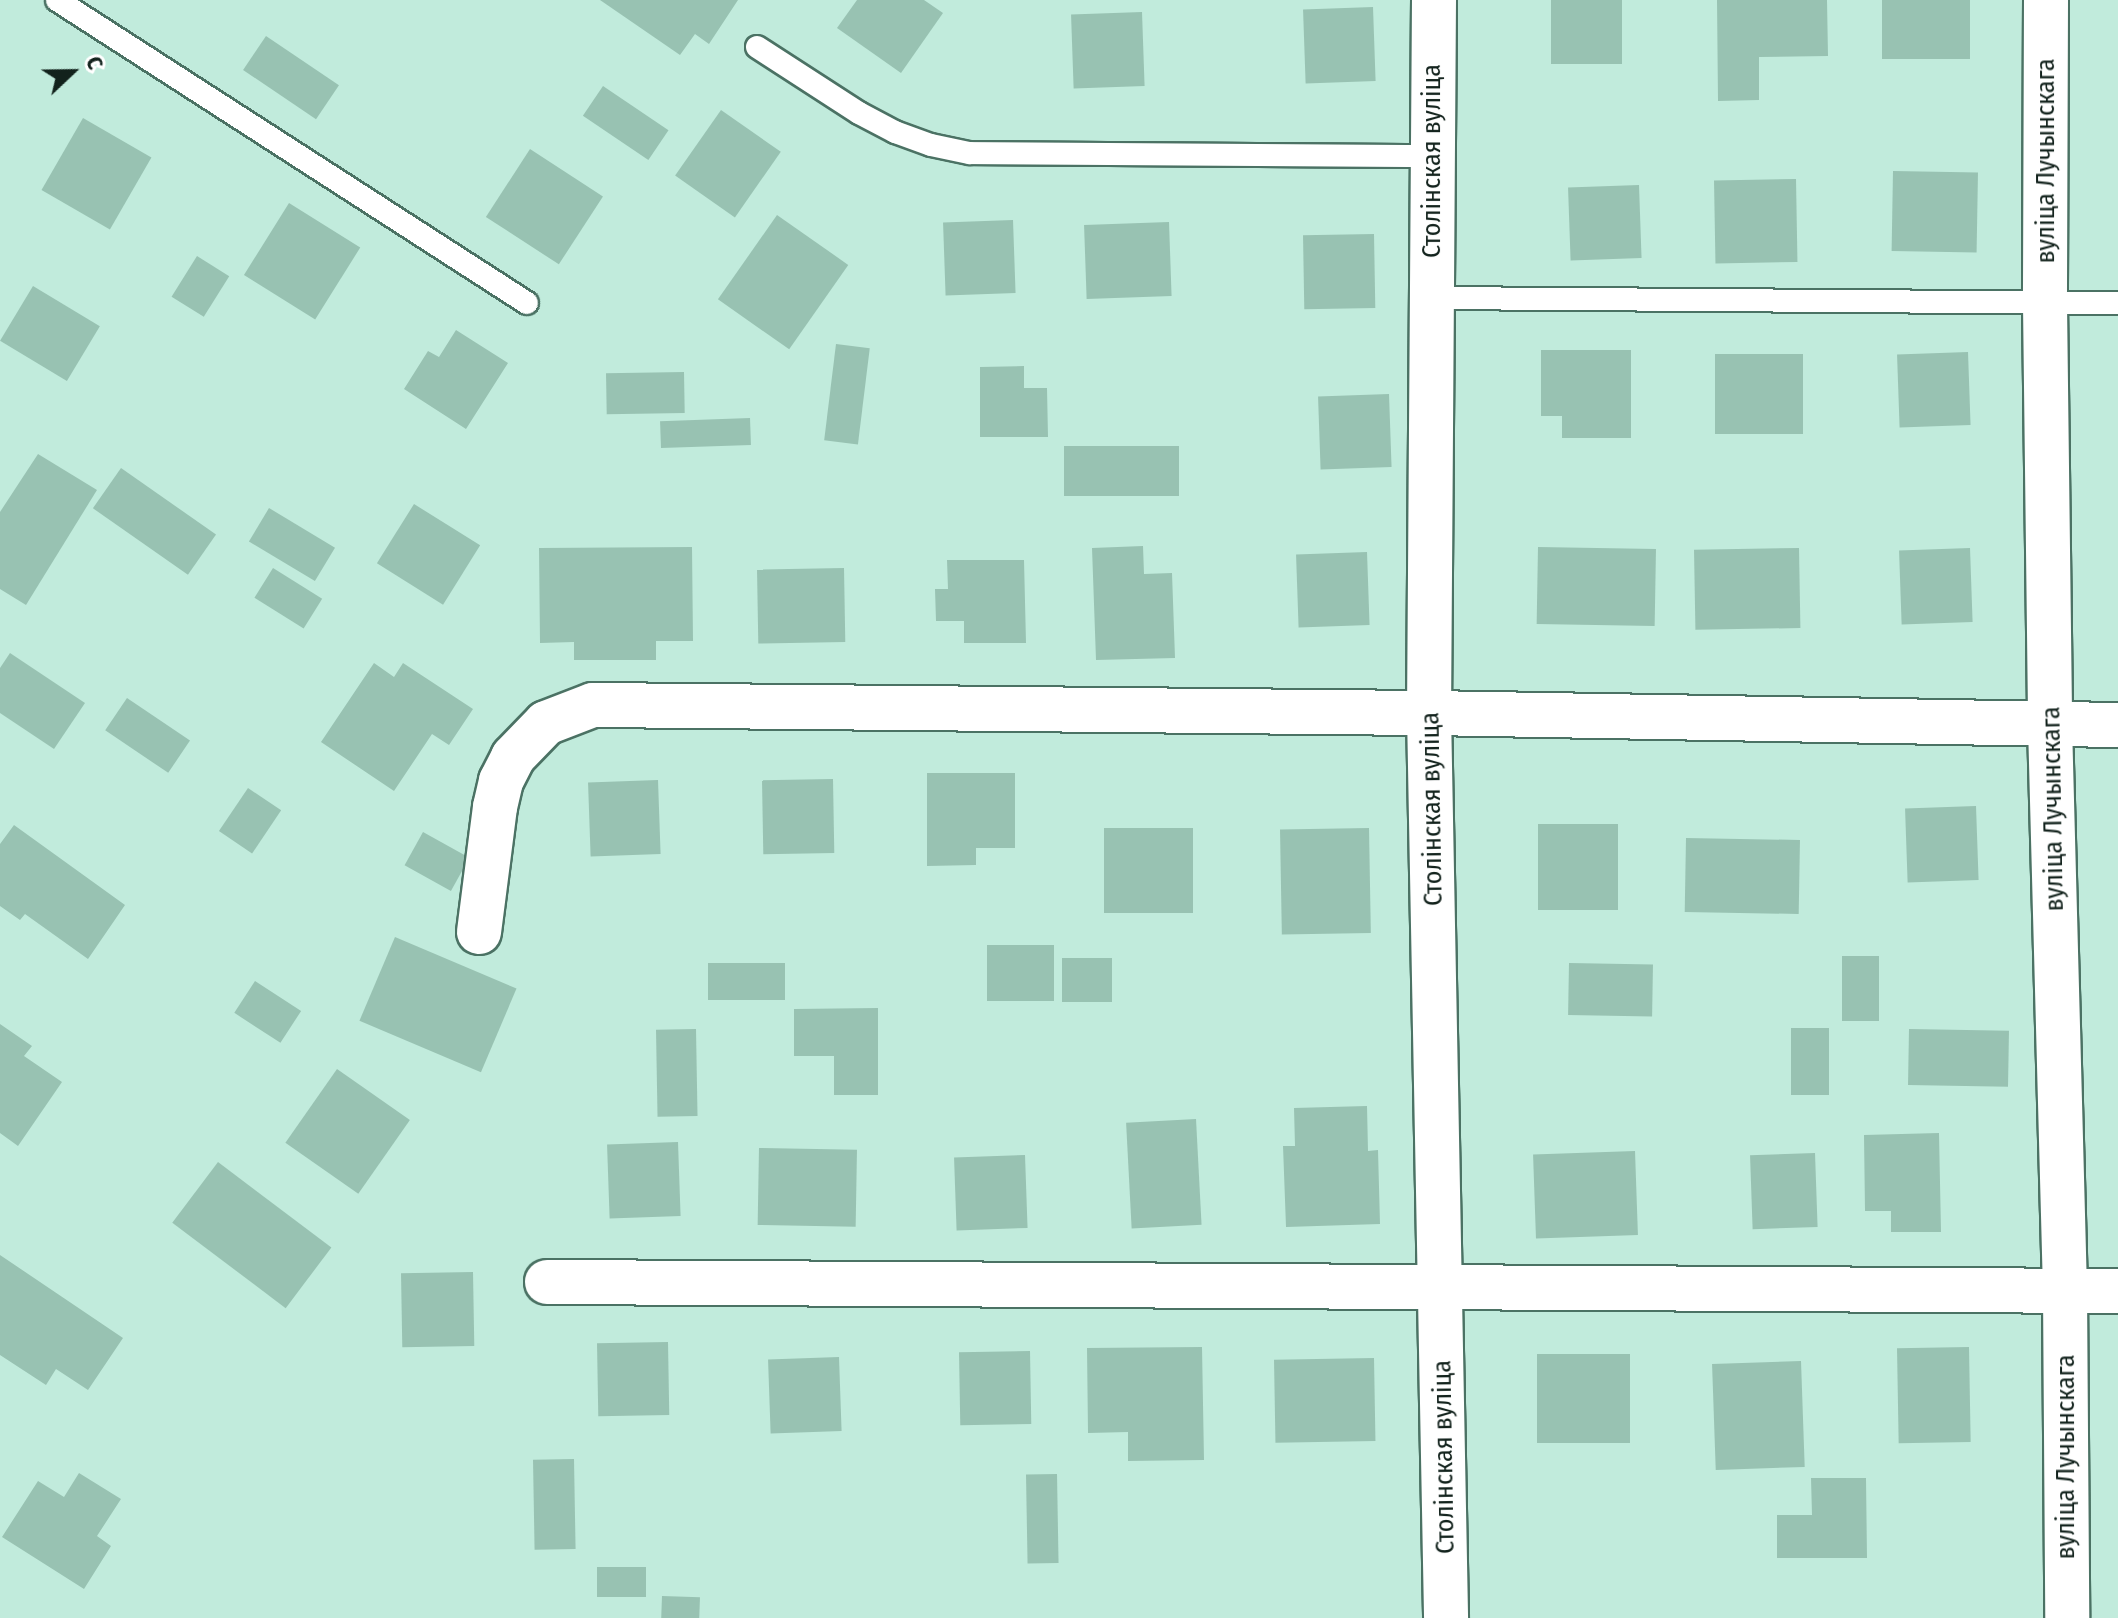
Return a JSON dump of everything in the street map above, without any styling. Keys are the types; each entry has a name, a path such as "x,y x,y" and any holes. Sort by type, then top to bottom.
{"street":[{"name":"Столінская вуліца","path":"1434,0 1429,713 1446,1618"},
{"name":"вуліца Лучынскага","path":"2046,0 2045,304 2050,725 2065,1291 2067,1618"},
{"path":"479,932 495,807 501,781 513,757 546,723 593,705 1429,713 2118,725"},
{"path":"547,1282 2118,1291"}],"lane":[{"path":"57,0 527,303"},
{"path":"757,47 859,113 895,132 931,145 970,153 1433,156"},
{"path":"1431,298 2118,303"}],"building":[{"path":"600,0 738,0 709,44 695,34 680,55"},
{"path":"857,0 924,0 943,13 901,73 837,28"},
{"path":"1551,0 1622,0 1622,64 1551,64"},
{"path":"1717,0 1827,0 1828,56 1759,57 1759,100 1718,101"},
{"path":"1882,0 1970,0 1970,59 1882,59"},
{"path":"1373,7 1376,81 1306,83 1303,9"},
{"path":"1142,12 1145,86 1074,88 1071,14"},
{"path":"266,36 339,85 316,119 243,70"},
{"path":"603,86 668,130 648,160 583,116"},
{"path":"721,110 781,152 735,217 675,176"},
{"path":"83,118 151,157 110,229 42,190"},
{"path":"530,149 603,196 559,264 486,217"},
{"path":"1893,171 1978,172 1977,252 1892,251"},
{"path":"1796,179 1797,262 1715,263 1714,180"},
{"path":"1639,185 1642,258 1571,260 1568,187"},
{"path":"289,203 360,248 315,320 244,275"},
{"path":"777,215 848,265 789,349 718,299"},
{"path":"1013,220 1016,293 946,295 943,222"},
{"path":"1169,222 1172,296 1087,299 1084,225"},
{"path":"1374,234 1375,308 1304,309 1303,235"},
{"path":"197,256 229,276 204,317 172,297"},
{"path":"33,286 100,326 67,381 0,341"},
{"path":"456,330 508,363 466,429 404,389 428,351 439,357"},
{"path":"836,344 870,348 858,444 824,440"},
{"path":"1541,350 1631,350 1631,438 1562,438 1562,416 1541,416"},
{"path":"1968,352 1971,425 1900,427 1897,354"},
{"path":"1715,354 1803,354 1803,434 1715,434"},
{"path":"1024,366 1024,388 1047,388 1048,437 980,437 980,367"},
{"path":"684,372 685,413 607,414 606,373"},
{"path":"1389,394 1392,467 1321,469 1318,396"},
{"path":"750,418 751,445 661,448 660,421"},
{"path":"1064,446 1179,446 1179,496 1064,496"},
{"path":"38,454 97,490 26,605 0,589 0,512"},
{"path":"121,468 216,535 188,575 93,508"},
{"path":"414,504 480,545 443,605 377,563"},
{"path":"269,508 335,548 315,581 249,541"},
{"path":"1143,546 1144,574 1172,573 1175,658 1096,660 1092,548"},
{"path":"692,547 693,641 656,641 656,660 574,660 574,642 540,643 539,548"},
{"path":"1538,547 1656,549 1655,626 1537,624"},
{"path":"1799,548 1800,628 1695,630 1694,550"},
{"path":"1970,548 1973,622 1902,624 1899,550"},
{"path":"1367,552 1370,625 1299,627 1296,554"},
{"path":"947,560 1024,560 1026,643 964,643 964,621 936,621 935,589 948,589"},
{"path":"273,568 322,599 304,628 254,598"},
{"path":"844,568 845,642 758,644 757,570"},
{"path":"10,653 85,703 54,749 0,713 0,668"},
{"path":"374,663 394,677 403,663 473,709 449,745 432,734 394,791 321,742"},
{"path":"127,698 190,740 168,773 105,730"},
{"path":"927,773 1015,773 1015,848 976,848 976,865 927,866"},
{"path":"833,779 834,853 763,854 762,780"},
{"path":"658,780 661,854 591,856 588,782"},
{"path":"248,788 281,810 252,853 219,831"},
{"path":"1976,806 1979,880 1908,882 1905,808"},
{"path":"1538,824 1618,824 1618,910 1538,910"},
{"path":"14,825 125,905 88,959 25,914 20,920 0,906 0,844"},
{"path":"1104,828 1193,828 1193,913 1104,913"},
{"path":"1369,828 1371,933 1282,935 1280,830"},
{"path":"423,832 469,858 451,891 405,865"},
{"path":"1686,838 1800,840 1799,914 1685,912"},
{"path":"395,937 517,989 481,1072 359,1021"},
{"path":"987,945 1054,945 1054,1001 987,1001"},
{"path":"1842,956 1879,956 1879,1021 1842,1021"},
{"path":"1062,958 1112,958 1112,1002 1062,1002"},
{"path":"708,963 785,963 785,1000 708,1000"},
{"path":"1569,963 1653,964 1652,1016 1568,1015"},
{"path":"255,981 301,1011 280,1043 234,1013"},
{"path":"878,1008 878,1095 834,1095 834,1056 794,1056 794,1009"},
{"path":"0,1024 32,1046 24,1056 62,1082 18,1146 0,1133"},
{"path":"1791,1028 1829,1028 1829,1095 1791,1095"},
{"path":"696,1029 698,1116 658,1117 656,1030"},
{"path":"1909,1029 2009,1031 2008,1087 1908,1085"},
{"path":"337,1069 410,1120 358,1194 285,1143"},
{"path":"1367,1106 1368,1151 1378,1150 1380,1224 1286,1227 1283,1146 1295,1146 1294,1108"},
{"path":"1196,1119 1202,1225 1132,1229 1126,1123"},
{"path":"1939,1133 1941,1232 1891,1232 1891,1211 1865,1211 1864,1135"},
{"path":"678,1142 681,1216 610,1218 607,1144"},
{"path":"759,1148 857,1150 856,1227 758,1225"},
{"path":"1635,1151 1638,1235 1536,1239 1533,1155"},
{"path":"1815,1153 1818,1227 1753,1229 1750,1155"},
{"path":"1025,1155 1028,1228 957,1230 954,1157"},
{"path":"218,1162 331,1247 286,1308 172,1223"},
{"path":"0,1255 123,1338 88,1390 56,1369 46,1385 0,1355"},
{"path":"473,1272 474,1346 402,1347 401,1273"},
{"path":"668,1342 669,1415 598,1416 597,1343"},
{"path":"1202,1347 1204,1460 1128,1461 1128,1432 1088,1433 1087,1348"},
{"path":"1969,1347 1971,1442 1899,1443 1897,1348"},
{"path":"1030,1351 1031,1424 960,1425 959,1352"},
{"path":"1537,1354 1630,1354 1630,1443 1537,1443"},
{"path":"839,1357 842,1431 771,1433 768,1359"},
{"path":"1374,1358 1375,1441 1275,1443 1274,1360"},
{"path":"1801,1361 1805,1467 1716,1470 1712,1364"},
{"path":"574,1459 576,1549 535,1550 533,1460"},
{"path":"79,1473 121,1499 97,1536 111,1546 84,1589 2,1537 38,1481 64,1497"},
{"path":"1057,1474 1059,1563 1028,1564 1026,1475"},
{"path":"1811,1478 1866,1478 1867,1558 1777,1558 1777,1515 1812,1515"},
{"path":"597,1567 646,1567 646,1597 597,1597"},
{"path":"662,1596 700,1597 699,1618 661,1618"}]}
